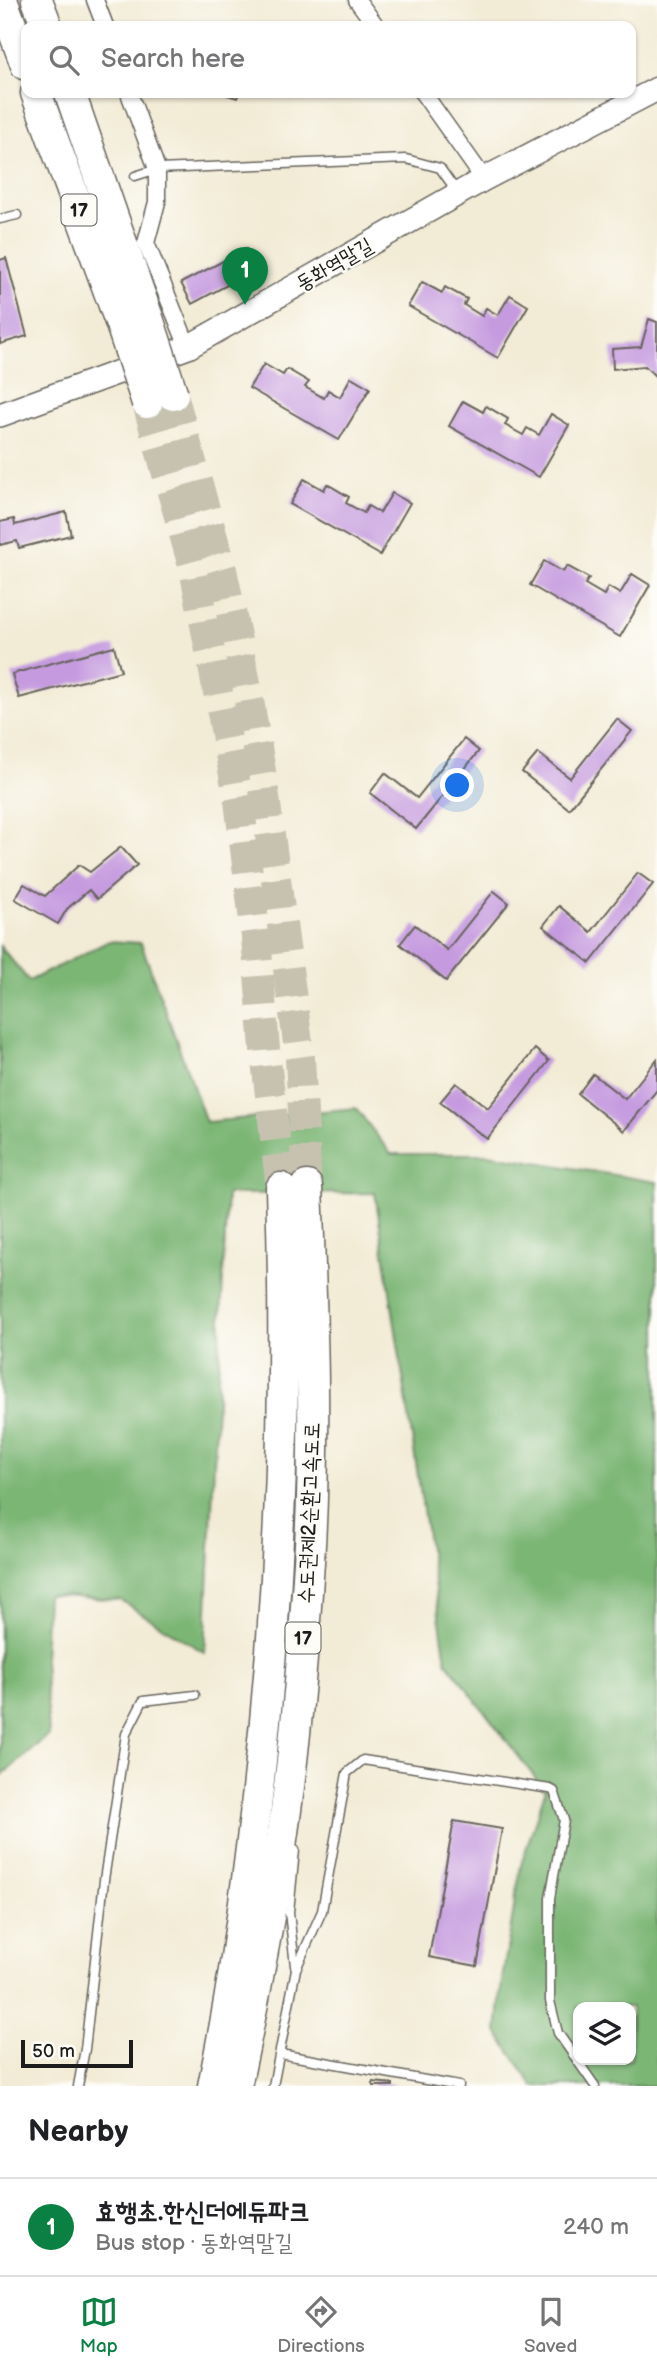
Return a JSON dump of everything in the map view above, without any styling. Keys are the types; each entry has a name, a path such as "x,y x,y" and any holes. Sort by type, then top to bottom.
{"highway":[{"path":"2,0 21,51"},
{"path":"37,0 45,21"},
{"name":"17","path":"38,98 135,323"},
{"name":"17","path":"71,98 135,323 160,399"},
{"name":"수도권제2순환고속도로","path":"213,2086 244,1907 272,1662 294,1187 313,1361 309,1560 298,1695 281,1844 236,2086"}],"street":[{"path":"95,0 103,21"},
{"path":"357,0 372,21"},
{"name":"동화역말길","path":"0,415 188,347 484,179 657,89"},
{"path":"131,98 157,169 157,202 146,243 188,347"},
{"path":"427,98 484,179"}],"lane":[{"path":"135,176 157,169 406,159 440,168 458,194"},
{"path":"0,219 17,215"},
{"path":"298,1695 304,1745"},
{"path":"78,2086 126,1734 144,1701 195,1696"},
{"path":"273,2086 296,1969 322,1911 347,1773 363,1760 554,1791 564,1820 550,1898 550,2001 558,2033 595,2086"},
{"path":"295,1842 289,1912 296,1969"},
{"path":"205,2086 223,2039"},
{"path":"279,2054 459,2086"}],"green space":[{"path":"109,941 141,943 206,1122 356,1108 391,1154 488,1154 657,1182 657,2086 533,2086 497,2032 502,1980 521,1865 545,1791 446,1661 375,1193 227,1194 205,1653 120,1600 47,1595 44,1660 49,1735 0,1777 0,946 29,981"}],"building":[{"path":"246,249 257,269 192,304 181,283"},
{"path":"6,258 27,336 0,344 0,260"},
{"path":"422,282 442,293 445,287 467,299 464,305 482,316 486,308 498,315 510,295 528,306 498,358 408,306"},
{"path":"649,319 657,322 657,378 645,366 613,369 612,349 641,347"},
{"path":"264,364 283,375 287,369 309,382 305,387 324,398 328,390 340,397 351,377 370,388 339,440 249,388"},
{"path":"463,401 483,412 486,406 508,419 505,425 523,435 527,428 539,435 551,414 569,425 539,477 449,426"},
{"path":"304,479 324,490 327,484 349,497 346,503 364,513 368,506 380,513 392,493 410,503 380,555 290,504"},
{"path":"66,512 71,535 19,548 17,541 0,545 0,522 14,519 15,525"},
{"path":"544,561 563,572 567,566 589,578 585,584 604,595 608,587 620,594 632,574 650,585 620,637 530,585"},
{"path":"114,646 121,671 19,698 12,674"},
{"path":"617,719 632,731 569,809 522,772 538,753 570,778"},
{"path":"464,739 479,751 416,829 370,793 385,773 417,798"},
{"path":"121,847 137,865 97,899 89,890 67,909 58,924 15,899 24,884 45,896 79,865 90,872"},
{"path":"638,873 653,884 590,963 543,926 559,906 591,932"},
{"path":"494,891 509,903 446,981 400,944 415,925 447,950"},
{"path":"535,1049 549,1061 487,1139 440,1102 456,1083 488,1108"},
{"path":"657,1059 657,1090 624,1131 578,1094 593,1074 625,1099"},
{"path":"454,1821 502,1829 477,1966 429,1957"},
{"path":"373,2082 393,2084 393,2086 373,2086"}],"tunnel":[{"path":"173,395 222,570 246,683 263,783 300,1058 307,1186"},
{"path":"147,403 195,573 239,801 256,937 266,1061 281,1188"}],"place":[{"name":"효행초.한신더에듀파크","path":"245,305"}]}
